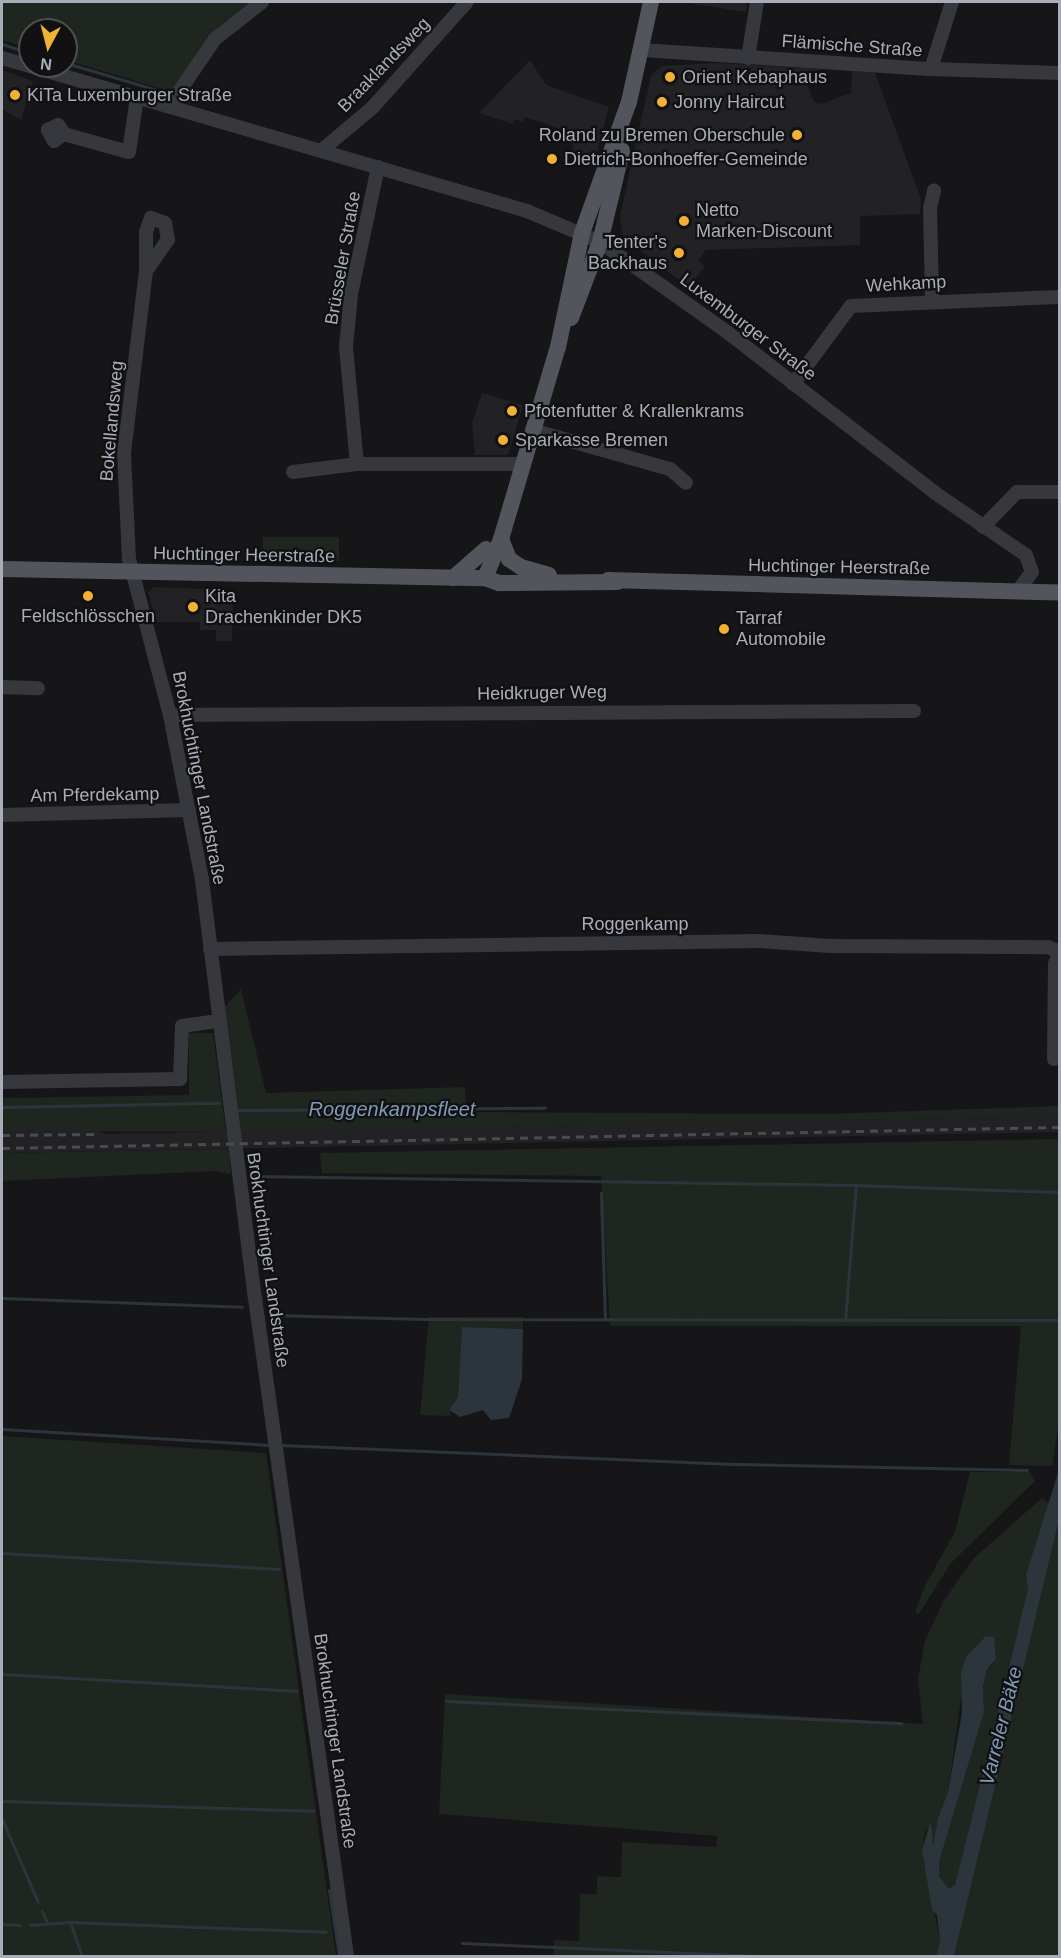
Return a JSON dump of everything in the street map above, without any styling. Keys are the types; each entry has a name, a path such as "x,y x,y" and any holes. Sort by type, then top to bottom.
{"main road":[{"path":"558,347 582,233 629,102 651,2"},
{"path":"485,578 501,539 506,513 558,347 600,242 622,152 629,102"},
{"path":"453,578 486,549 506,513"},
{"path":"501,539 509,559 521,567 549,575"},
{"path":"485,578 486,549"},
{"name":"Huchtinger Heerstraße","path":"2,569 453,578 485,578 497,574 549,575 618,582"},
{"name":"Huchtinger Heerstraße","path":"485,578 499,583 618,582 1059,593"}],"street":[{"path":"170,105 215,39 262,2"},
{"name":"Braaklandsweg","path":"322,150 373,107 467,2"},
{"path":"748,58 757,2"},
{"path":"932,69 952,2"},
{"name":"Flämische Straße","path":"642,50 932,69 1059,73"},
{"name":"Luxemburger Straße","path":"2,58 170,105 527,211 600,242 983,527 1026,555 1032,567 1017,591"},
{"path":"64,134 129,153 137,97"},
{"name":"Brüsseler Straße","path":"357,464 346,347 351,294 378,167"},
{"path":"932,301 930,208 934,190"},
{"name":"Bokellandsweg","path":"135,573 129,559 124,453 146,271"},
{"name":"Wehkamp","path":"793,384 851,306 1059,297"},
{"path":"532,430 670,469 686,483"},
{"path":"293,472 357,464 521,464"},
{"path":"983,527 1017,492 1059,492"},
{"name":"Brokhuchtinger Landstraße","path":"135,573 170,715 189,810 210,949 217,1021 347,1956"},
{"path":"2,687 38,688"},
{"name":"Heidkruger Weg","path":"170,715 914,711"},
{"name":"Am Pferdekamp","path":"2,815 189,810"},
{"name":"Roggenkamp","path":"210,949 759,941 830,946 1048,947 1059,953 1055,964 1054,1059"},
{"path":"2,1082 180,1079 182,1026 217,1021"}],"shaded area":[{"path":"2,2 257,2 224,22 172,92 78,64 78,18 18,18 18,45 2,40"},
{"path":"682,2 747,2 746,12"},
{"path":"530,60 546,85 609,107 595,160 574,154 570,132 525,117 523,122 514,119 513,124 479,113"},
{"name":"Roland zu Bremen Oberschule","path":"716,63 821,69 805,79 814,102 821,104 851,93 852,71 875,73 921,199 920,214 860,216 860,245 706,250 698,261 705,267 688,287 623,237 620,216 651,75 662,66"},
{"name":"KiTa Luxemburger Straße","path":"2,70 18,76 18,78 33,81 21,120 2,109"},
{"path":"482,393 523,405 508,455 475,455 472,423"},
{"path":"263,537 339,537 339,561 263,561"},
{"name":"Kita Drachenkinder DK5","path":"154,587 233,590 232,641 216,641 216,630 200,630 200,622 157,622 148,592"},
{"path":"241,989 266,1093 465,1087 466,1112 824,1114 1059,1106 1059,1116 239,1132 222,1010"},
{"path":"189,1033 213,1033 226,1132 2,1131 2,1098 189,1095"},
{"path":"1060,1116 1059,1132 2,1153 2,1131 96,1130 104,1134"},
{"path":"1059,1139 1060,1416 1052,1466 1009,1465 1021,1326 610,1326 601,1176 322,1173 320,1153"},
{"path":"229,1149 231,1174 215,1171 2,1181 2,1153"},
{"path":"429,1317 523,1317 523,1329 462,1327 458,1397 449,1410 451,1416 420,1415"},
{"path":"2,1436 266,1453 336,1956 2,1956"},
{"path":"970,1472 1030,1472 1035,1481 951,1563 919,1614 915,1612 926,1584 955,1532"},
{"path":"1042,1498 1051,1505 1026,1575 1028,1588 1005,1684 955,1886 949,1889 943,1886 939,1876 939,1862 984,1712 983,1686 987,1669 993,1664 990,1635 973,1653 961,1699 948,1792 938,1818 933,1848 930,1840 932,1824 925,1833 922,1849 940,1940 936,1956 554,1956 554,1940 579,1941 580,1894 597,1894 597,1876 621,1877 622,1842 716,1847 717,1836 439,1814 445,1694 923,1724 918,1679 925,1641 943,1602 974,1558"},
{"path":"1059,1520 1059,1956 954,1956 964,1910"}],"water":[{"path":"462,1327 523,1329 522,1379 509,1418 491,1420 483,1410 460,1417 449,1410 458,1397"},
{"name":"Varreler Bäke","path":"1059,1470 1059,1520 954,1956 936,1956 940,1940 937,1915 932,1910 922,1849 931,1821 933,1847 938,1818 948,1792 962,1713 961,1671 967,1656 986,1636 994,1637 996,1659 987,1669 983,1686 984,1712 939,1862 939,1876 949,1889 955,1885 1005,1684 1028,1588 1026,1575"}],"waterway":[{"path":"2,44 18,49"},
{"path":"78,67 167,93"},
{"name":"Roggenkampsfleet","path":"2,1107 219,1103"},
{"name":"Roggenkampsfleet","path":"238,1110 545,1108"},
{"path":"254,1176 856,1185 1060,1192"},
{"path":"845,1321 856,1185"},
{"path":"601,1193 605,1318"},
{"path":"2,1298 242,1307"},
{"path":"272,1315 424,1319 1060,1320"},
{"path":"2,1429 270,1445"},
{"path":"280,1445 740,1464 1027,1470"},
{"path":"2,1553 279,1569"},
{"path":"2,1674 297,1691"},
{"path":"446,1701 901,1723"},
{"path":"2,1801 314,1811"},
{"path":"2,1819 38,1902"},
{"path":"329,1890 339,1956"},
{"path":"42,1911 47,1923"},
{"path":"70,1922 82,1956"},
{"path":"30,1925 70,1922 326,1932"},
{"path":"2,1924 20,1925"},
{"path":"462,1943 758,1956"}],"railway":[{"path":"2,1148 1060,1127"},
{"path":"2,1135 95,1134"}],"place":[{"name":"Orient Kebaphaus","path":"670,77"},
{"name":"KiTa Luxemburger Straße","path":"15,95"},
{"name":"Jonny Haircut","path":"662,102"},
{"name":"Roland zu Bremen Oberschule","path":"797,135"},
{"name":"Dietrich-Bonhoeffer-Gemeinde","path":"552,159"},
{"name":"Netto Marken-Discount","path":"684,221"},
{"name":"Tenter's Backhaus","path":"679,253"},
{"name":"Pfotenfutter & Krallenkrams","path":"512,411"},
{"name":"Sparkasse Bremen","path":"503,440"},
{"name":"Feldschlösschen","path":"88,596"},
{"name":"Kita Drachenkinder DK5","path":"193,607"},
{"name":"Tarraf Automobile","path":"724,629"}]}
